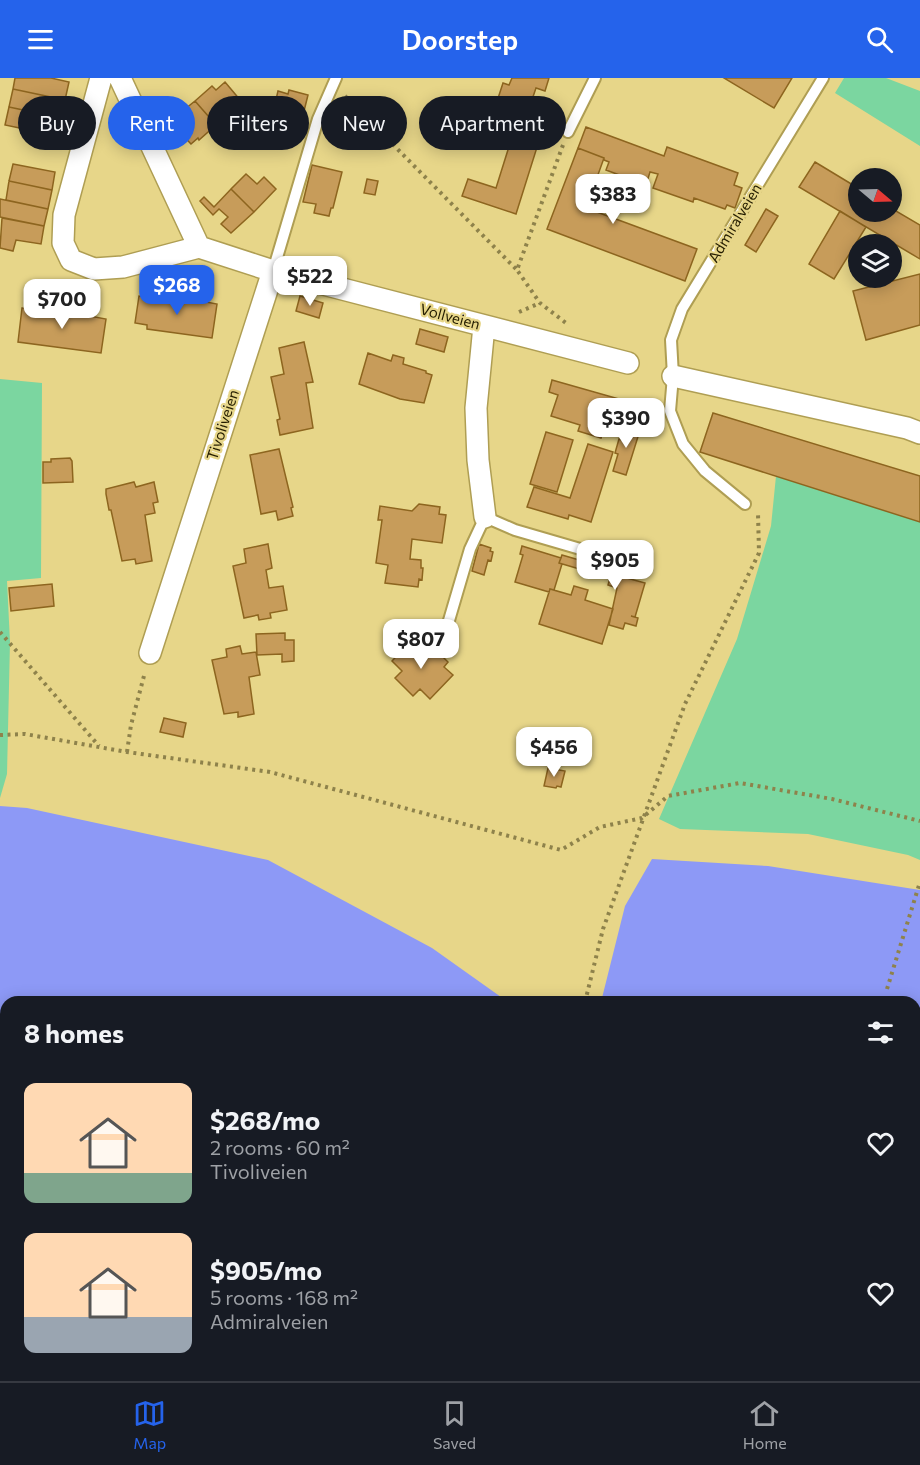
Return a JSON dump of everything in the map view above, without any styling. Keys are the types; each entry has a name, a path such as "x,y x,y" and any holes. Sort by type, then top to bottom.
{"street":[{"path":"101,78 64,215 63,243 71,260 94,269 123,267 199,248 273,271"},
{"path":"120,78 199,248"},
{"name":"Vollveien","path":"273,271 627,363"},
{"name":"Tivoliveien","path":"150,653 273,271"},
{"path":"484,326 476,408 478,460 485,517"},
{"path":"673,376 907,428 920,433"}],"lane":[{"path":"568,132 596,78"},
{"name":"Admiralveien","path":"745,504 705,471 683,444 670,411 673,376 671,340 682,309 824,78"},
{"path":"273,271 318,119 335,81"},
{"path":"445,634 470,549 485,517 515,530 594,553"}],"path":[{"path":"335,81 517,270 540,303"},
{"path":"517,270 568,132"},
{"path":"586,996 603,929 685,704 759,553 758,513 745,504"},
{"path":"0,632 99,747"},
{"path":"127,752 131,725 150,653"},
{"path":"0,735 26,734 127,752 270,772 561,850 600,827 642,818 668,796 740,783 832,799 920,821"},
{"path":"887,990 920,882"}],"green space":[{"path":"844,78 886,78 920,91 920,146 835,93"},
{"path":"0,379 42,383 41,578 7,581 10,642 7,774 0,798"},
{"path":"776,476 920,522 920,860 908,855 808,834 680,829 659,819 737,639 771,526"}],"water":[{"path":"0,806 27,808 268,860 432,948 500,996 0,996"},
{"path":"652,859 768,866 920,890 920,996 602,996 625,906"}],"building":[{"path":"15,78 51,78 69,82 66,96 46,96 13,89"},
{"path":"512,78 549,78 545,91 536,88 533,96 499,96 503,83 509,85"},
{"path":"724,78 792,78 774,108"},
{"path":"225,82 237,96 207,96 207,115 195,101 212,86 216,90"},
{"path":"13,89 46,96 18,96 18,109 9,107"},
{"path":"289,90 308,95 277,96 278,91 288,94"},
{"path":"195,101 207,115 207,133 199,140 198,138 195,141"},
{"path":"9,107 18,109 18,128 5,125"},
{"path":"586,127 664,156 667,147 738,173 734,185 742,188 735,208 727,205 725,209 694,198 693,202 653,188 658,174 650,172 646,185 606,170 609,162 604,158 578,148"},
{"path":"578,148 604,158 586,208 697,249 685,281 547,229"},
{"path":"508,150 536,150 516,214 462,196 468,179 496,188"},
{"path":"815,162 848,182 848,216 799,187"},
{"path":"13,164 55,172 52,190 9,181"},
{"path":"312,165 342,172 329,216 314,213 316,204 303,202"},
{"path":"246,174 257,184 264,177 276,189 254,212 231,189"},
{"path":"367,179 378,181 375,195 364,193"},
{"path":"9,181 52,190 48,209 6,200"},
{"path":"231,189 254,212 231,233 221,224 228,217 219,209 213,215 200,201 204,197 214,207"},
{"path":"0,199 48,209 44,226 0,217"},
{"path":"766,209 778,216 756,252 745,245"},
{"path":"840,211 848,216 848,222 858,222 866,227 862,234 848,234 848,256 834,279 809,264"},
{"path":"902,214 920,225 920,259 902,248 902,234 878,234 858,222 902,222"},
{"path":"2,218 44,226 41,244 16,240 13,251 0,248"},
{"path":"920,274 920,325 866,340 853,291 865,288 902,288 902,279"},
{"path":"152,295 180,299 180,297 217,304 212,338 147,329 147,325 135,323 139,296 151,298"},
{"path":"300,296 323,303 319,318 296,311"},
{"path":"22,308 68,312 106,319 101,353 18,342"},
{"path":"420,329 448,337 444,352 416,344"},
{"path":"304,342 313,382 306,383 313,428 280,435 277,420 280,419 271,377 284,374 279,348"},
{"path":"368,353 391,361 393,355 404,358 403,364 432,375 424,403 400,399 359,384"},
{"path":"552,380 626,401 616,436 603,432 601,438 578,431 580,425 551,416 558,395 549,392"},
{"path":"713,413 920,476 920,522 700,452"},
{"path":"628,423 641,427 626,475 613,471 619,439 622,440"},
{"path":"546,432 573,440 557,492 530,484"},
{"path":"588,444 613,452 591,522 569,515 568,519 527,507 534,487 570,498"},
{"path":"279,449 293,507 291,508 293,516 278,520 276,511 261,514 250,455"},
{"path":"70,458 73,482 43,483 43,462"},
{"path":"134,482 136,487 154,482 158,502 153,503 155,513 145,515 152,561 136,564 135,559 122,561 106,494 106,489"},
{"path":"419,504 440,507 439,514 446,515 442,543 412,539 410,559 421,560 421,568 423,568 422,580 419,579 418,587 385,583 388,565 376,563 382,520 378,520 380,506 412,511"},
{"path":"268,544 272,568 266,570 269,588 283,586 287,610 270,613 271,618 259,620 258,615 244,618 233,566 246,563 244,549"},
{"path":"479,544 491,548 490,551 493,552 484,575 472,571"},
{"path":"522,546 561,558 559,563 562,564 554,590 550,589 549,592 515,582 523,555 520,554"},
{"path":"562,555 624,573 623,577 645,583 635,617 631,616 638,618 636,626 625,623 623,629 609,625 617,588 608,585 610,578 559,563"},
{"path":"52,584 54,606 11,611 9,588"},
{"path":"574,586 588,590 585,600 613,609 602,644 539,624 550,589 571,595"},
{"path":"285,633 285,640 294,640 294,661 282,662 282,654 257,655 256,634"},
{"path":"415,637 433,656 437,651 448,662 444,667 453,675 430,699 420,689 413,696 395,678 402,671 392,661"},
{"path":"240,646 242,654 256,652 260,675 249,677 254,714 238,717 238,712 224,714 212,660 227,657 226,649"},
{"path":"164,718 186,723 183,737 160,732"},
{"path":"548,768 565,771 561,787 544,786"}]}
